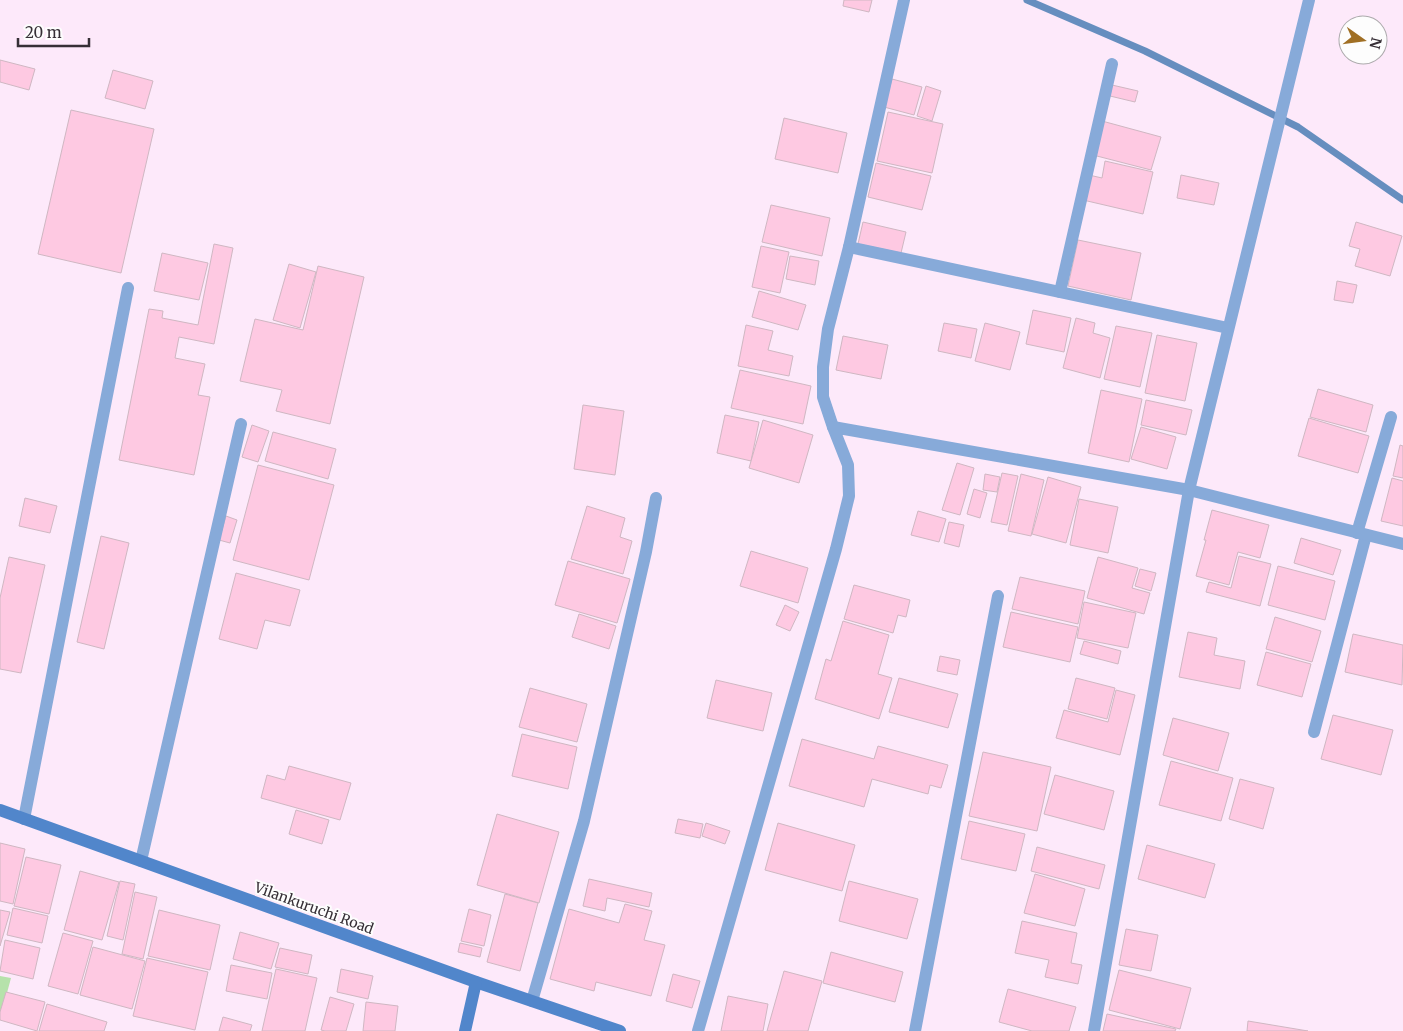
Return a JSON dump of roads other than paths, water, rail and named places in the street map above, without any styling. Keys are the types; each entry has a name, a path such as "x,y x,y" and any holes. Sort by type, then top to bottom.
{"main road":[{"name":"Vilankuruchi Road","path":"0,810 476,982 620,1031"},
{"path":"465,1031 476,982"}],"street":[{"path":"698,1031 836,549 849,496 848,465 824,397 823,367 828,330 849,247 904,0"},
{"path":"1094,1031 1189,490 1309,0"},
{"path":"1060,292 1112,64"},
{"path":"849,247 1228,328"},
{"path":"24,819 128,288"},
{"path":"1314,732 1391,416"},
{"path":"141,861 241,424"},
{"path":"833,427 1189,490 1403,544"},
{"path":"532,1001 584,821 646,552 656,498"},
{"path":"915,1031 998,596"}],"waterway":[{"path":"1027,0 1145,51 1298,127 1403,200"}]}
